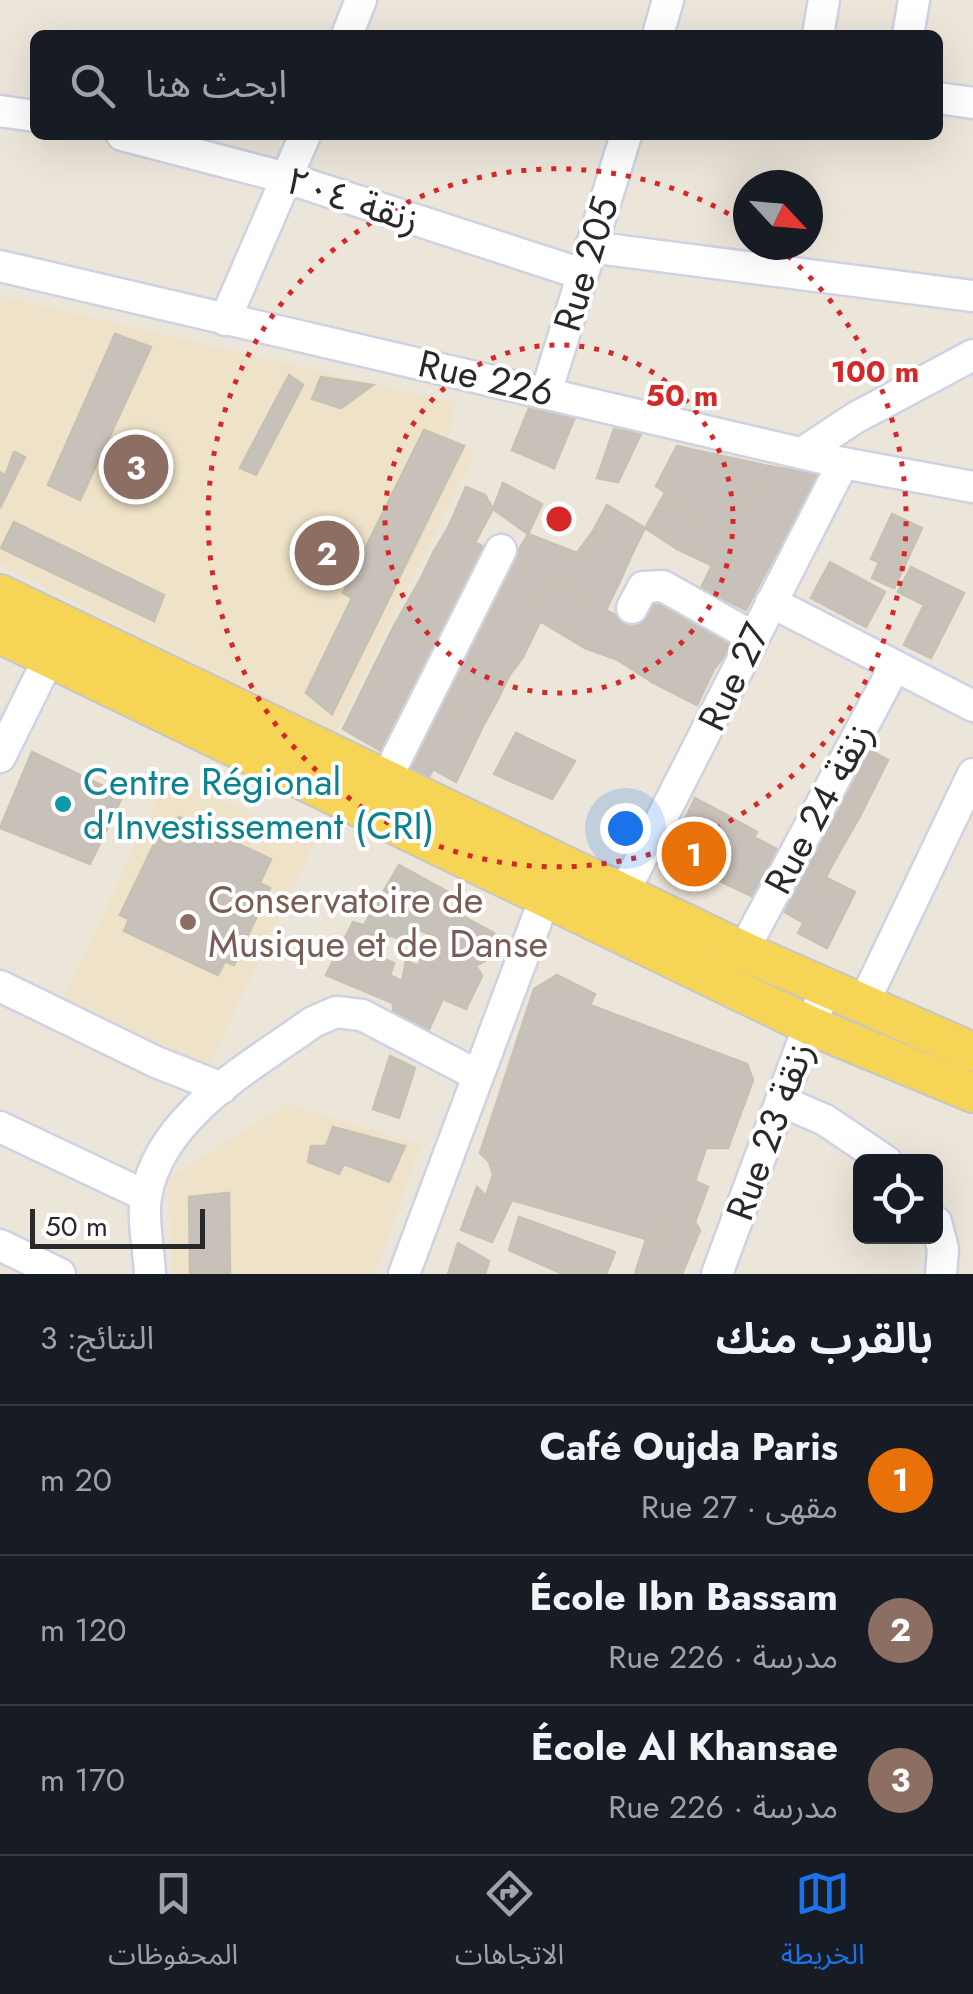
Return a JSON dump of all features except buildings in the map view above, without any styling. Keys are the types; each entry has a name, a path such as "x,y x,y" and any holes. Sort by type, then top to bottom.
{"main road":[{"path":"0,594 743,951 972,1050"},
{"path":"0,634 809,1025 973,1093"}],"street":[{"path":"349,30 361,0"},
{"path":"659,30 668,0"},
{"path":"819,30 824,0"},
{"path":"909,30 914,0"},
{"path":"943,99 973,103"},
{"path":"0,111 30,115"},
{"name":"زنقة ٢٠٤","path":"141,140 586,260 973,296"},
{"path":"225,320 303,140"},
{"name":"Rue 205","path":"546,393 624,140"},
{"name":"Rue 226","path":"0,266 843,463 973,487"},
{"path":"802,453 854,418 973,354"},
{"name":"Rue 27","path":"624,892 843,463"},
{"path":"386,778 501,550"},
{"path":"632,608 643,588 663,586 753,637"},
{"path":"771,602 973,706"},
{"path":"0,757 50,656"},
{"name":"Rue 24 زنقة","path":"743,951 895,666"},
{"path":"863,1004 973,774"},
{"path":"404,1274 475,1074 546,895"},
{"path":"0,986 156,1062 222,1088"},
{"name":"Rue 23 زنقة","path":"717,1274 809,1025 827,989"},
{"path":"150,1274 146,1196 170,1139 190,1114 312,1022 336,1012 362,1016 475,1074"},
{"path":"781,1101 825,1120 875,1154"},
{"path":"0,1127 146,1196"},
{"path":"941,1274 943,1244"},
{"path":"0,1245 60,1274"}],"shaded area":[{"path":"0,296 455,403 449,437 475,452 335,733 0,564"},
{"name":"Conservatoire de Musique et de Danse","path":"169,774 314,843 207,1070 62,1002"},
{"path":"287,1104 421,1145 375,1274 172,1274 168,1178"}],"place":[{"name":"École Al Khansae","path":"136,467"},
{"name":"École Ibn Bassam","path":"327,553"},
{"name":"Centre Régional d'Investissement (CRI)","path":"63,804"},
{"name":"Café Oujda Paris","path":"694,854"},
{"name":"Conservatoire de Musique et de Danse","path":"188,922"}]}
